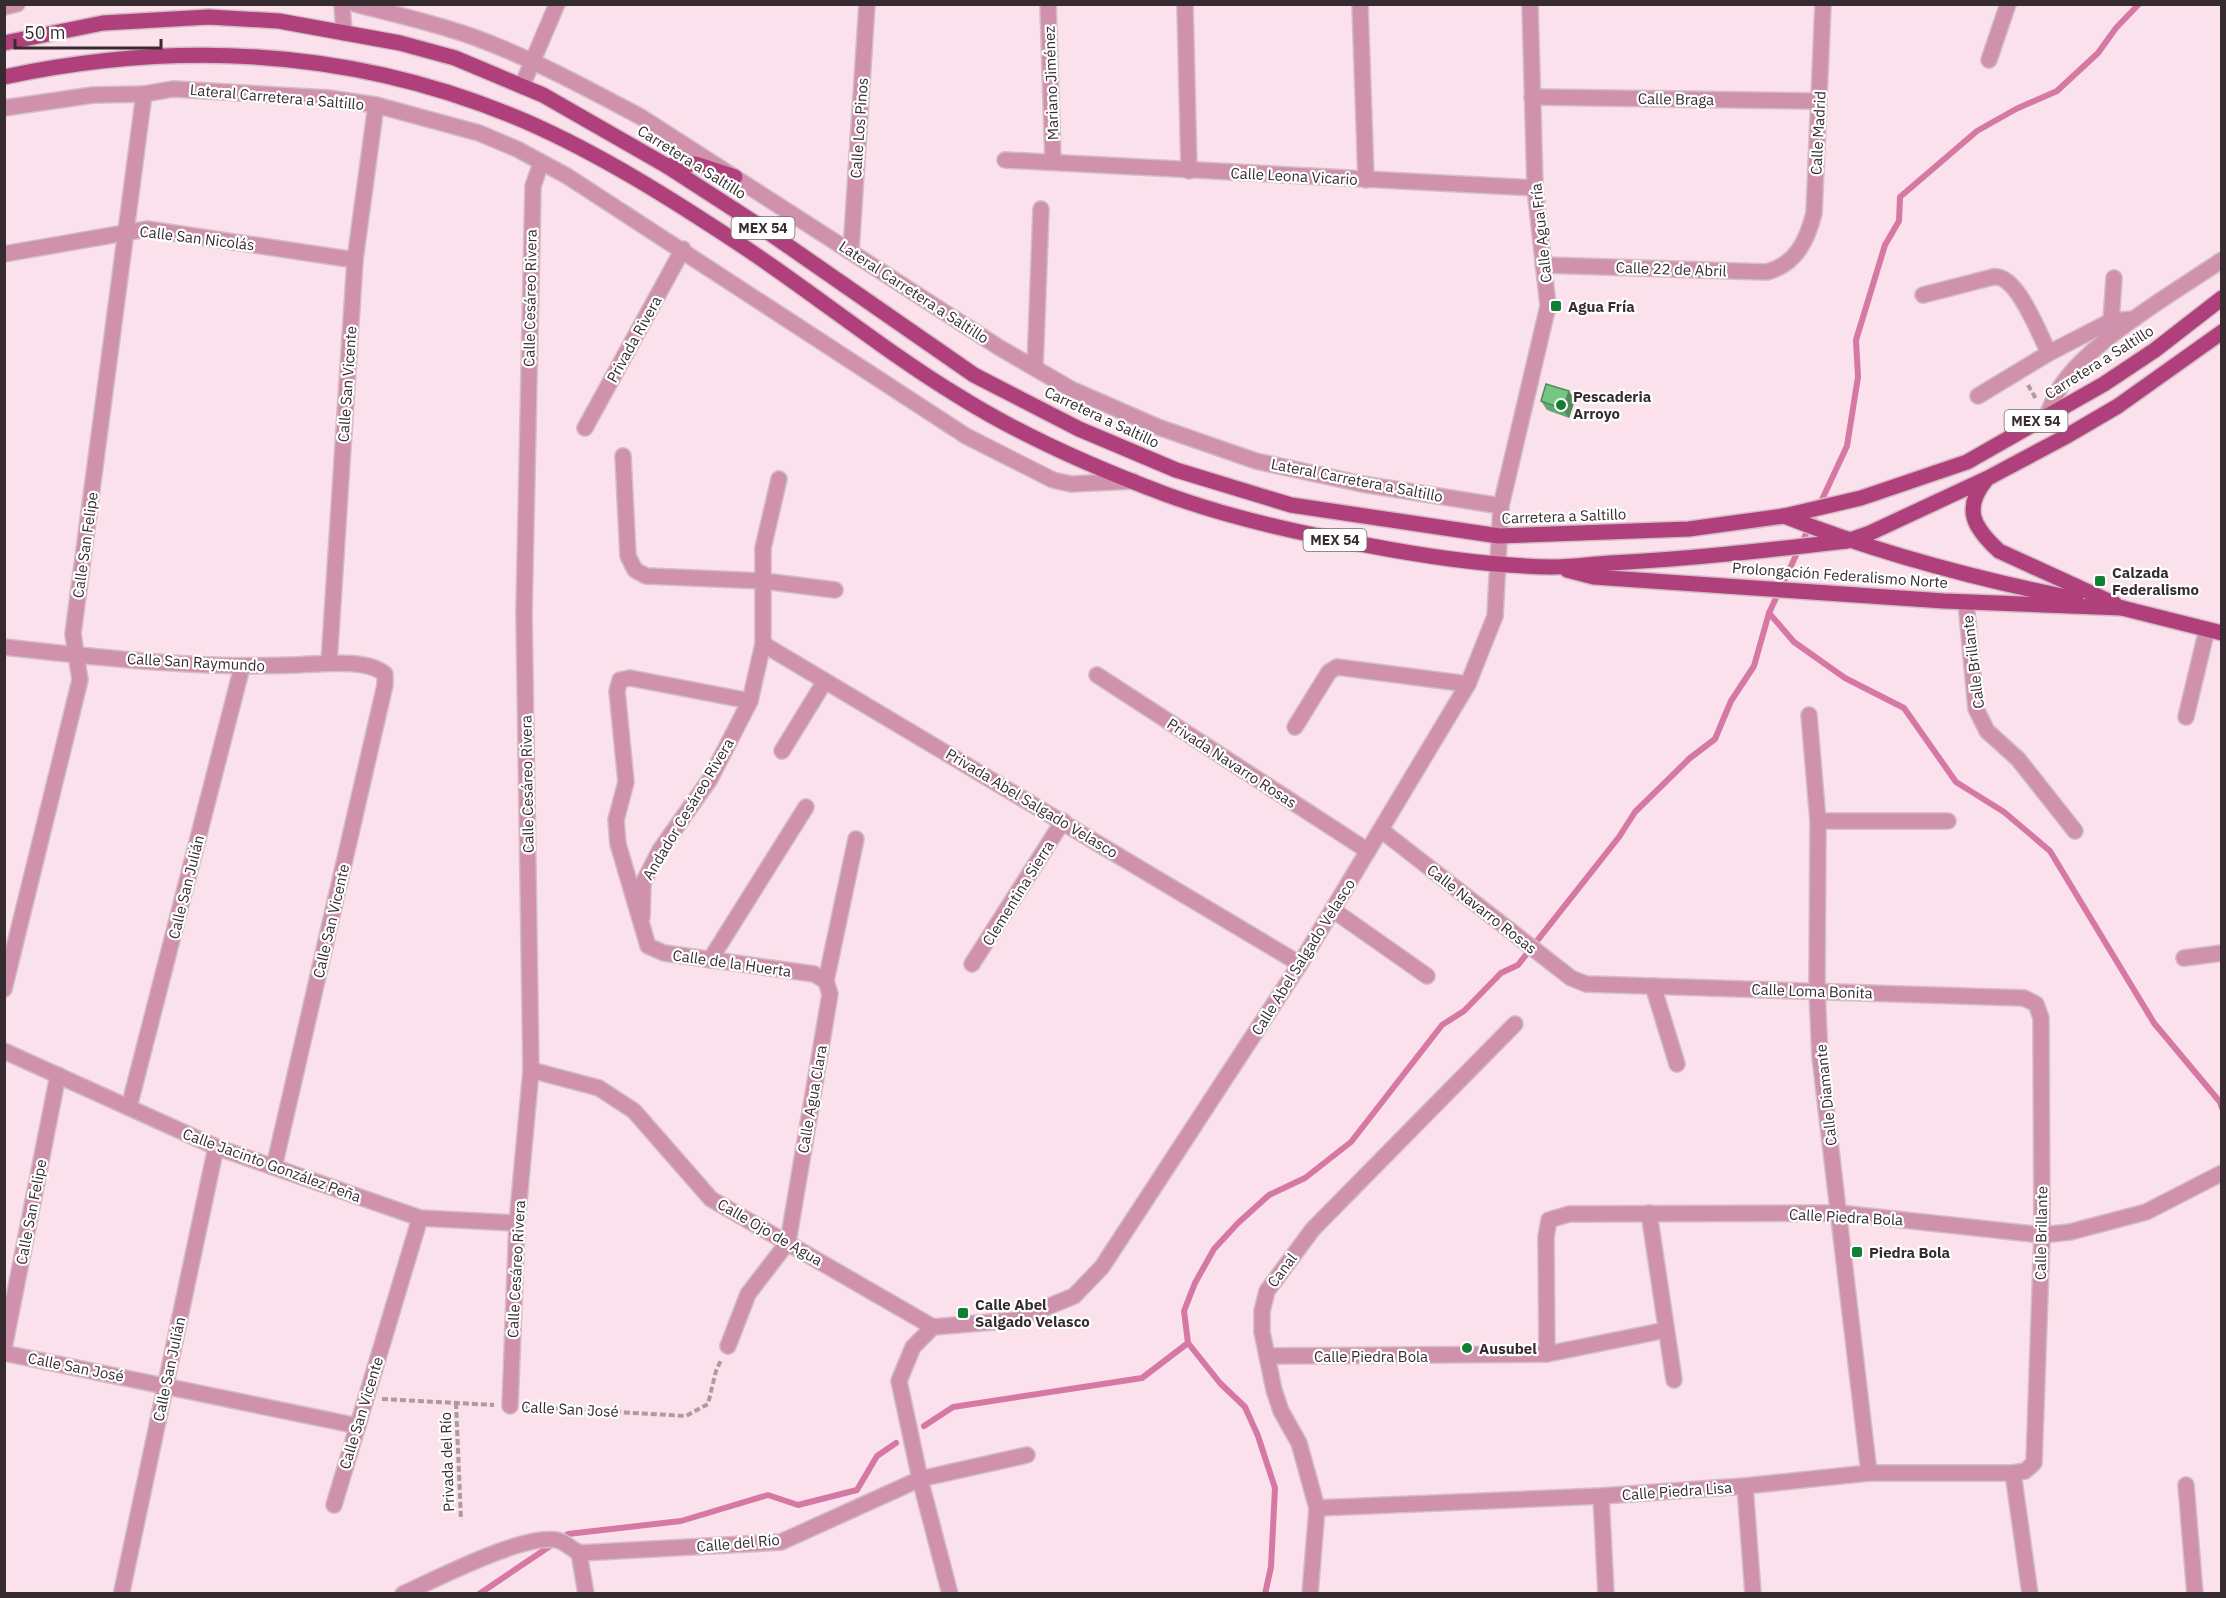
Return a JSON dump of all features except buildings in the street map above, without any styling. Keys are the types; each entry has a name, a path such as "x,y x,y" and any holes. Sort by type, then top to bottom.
{"main road":[{"name":"Carretera a Saltillo","path":"4,44 103,24 174,17 279,21 400,43 455,58 522,86 667,166 755,223 974,375 1078,429 1176,470 1291,505 1499,536 1689,529 1784,516 1861,498 1967,462 2104,384 2155,350 2222,298"},
{"name":"MEX 54","path":"4,77 155,56 215,54 270,56 328,63 412,82 492,108 562,139 651,189 741,245 961,398 1067,453 1167,495 1285,531 1455,562 1557,567 1693,559 1825,538 1847,541 1870,533 1988,478 2118,406 2222,332"},
{"path":"667,166 695,164 735,177"},
{"path":"1988,478 1975,494 1972,504 1974,519 1985,538 1999,551 2123,608"},
{"path":"1784,516 1825,538"},
{"name":"Prolongación Federalismo Norte","path":"1847,541 2020,588 2123,608 2214,631"},
{"name":"Prolongación Federalismo Norte","path":"1557,567 1594,577 1966,602 2123,608"}],"street":[{"path":"342,4 344,33"},
{"name":"Lateral Carretera a Saltillo","path":"355,4 468,36 532,62 641,117 1071,389 1158,427 1256,461 1362,484 1501,506"},
{"path":"522,86 557,4"},
{"name":"Calle Los Pinos","path":"851,251 867,4"},
{"name":"Mariano Jiménez","path":"1048,4 1053,162"},
{"path":"1185,4 1189,171"},
{"path":"1360,4 1366,180"},
{"name":"Calle Agua Fría","path":"1497,564 1501,506 1546,316 1535,188 1530,4"},
{"name":"Calle Madrid","path":"1794,257 1809,233 1814,213 1823,4"},
{"path":"1989,60 2008,4"},
{"name":"Lateral Carretera a Saltillo","path":"4,108 93,95 144,94 173,89 250,92 328,98 376,105 479,134 517,149 567,176 683,249 966,435 1053,480 1071,484 1133,481"},
{"name":"Calle San Felipe","path":"4,989 80,680 72,634 144,94"},
{"name":"Calle Braga","path":"1532,97 1819,101"},
{"name":"Calle San Vicente","path":"329,663 355,261 376,105"},
{"name":"Calle Leona Vicario","path":"1005,160 1535,188"},
{"name":"Calle Cesáreo Rivera","path":"510,1406 517,1223 531,1070 524,613 533,186 541,163"},
{"path":"1035,368 1041,209"},
{"name":"Calle San Nicolás","path":"4,254 147,229 355,261"},
{"name":"Privada Rivera","path":"585,428 683,249"},
{"name":"Calle 22 de Abril","path":"1543,265 1767,272 1788,264 1794,257"},
{"path":"2047,415 2061,386 2083,359 2134,320 2222,260"},
{"path":"1923,295 1993,277 2003,277 2015,287 2049,353"},
{"path":"2111,321 2114,278"},
{"path":"1978,396 2049,353 2111,321 2134,320"},
{"path":"623,456 628,556 635,570 646,576 764,581 835,590"},
{"name":"Andador Cesáreo Rivera","path":"641,930 643,883 660,850 710,778 750,701 763,644 763,548 779,479"},
{"name":"Calle Abel Salgado Velasco","path":"933,1327 1016,1320 1074,1296 1102,1267 1300,964 1468,684 1495,616 1497,564"},
{"name":"Calle Brillante","path":"1966,602 1976,709 1988,731 2018,759 2075,831"},
{"path":"2186,717 2214,631"},
{"name":"Privada Abel Salgado Velasco","path":"763,644 1064,821 1300,964"},
{"name":"Calle San Raymundo","path":"4,647 76,655 242,667 329,663 376,666 384,674"},
{"name":"Calle San Julián","path":"129,1107 242,667"},
{"path":"1295,727 1329,672 1337,667 1468,684"},
{"name":"Calle San Vicente","path":"274,1167 386,685 384,674"},
{"name":"Privada Navarro Rosas","path":"1097,675 1368,851"},
{"name":"Calle de la Huerta","path":"750,701 630,678 620,680 617,691 626,782 616,820 618,844 641,930 648,946 664,953 814,974 826,981"},
{"path":"782,751 825,681"},
{"name":"Calle Diamante","path":"1809,715 1818,821 1817,991 1820,1057 1869,1473"},
{"path":"710,960 806,807"},
{"path":"1818,821 1948,820"},
{"name":"Clementina Sierra","path":"972,964 1064,821"},
{"name":"Calle Navarro Rosas","path":"1381,830 1562,970 1586,984"},
{"name":"Calle Agua Clara","path":"728,1346 748,1294 788,1242 830,994 826,981 856,839"},
{"path":"1333,910 1427,976"},
{"path":"2184,958 2222,953"},
{"name":"Calle Loma Bonita","path":"1586,984 2024,998 2036,1004"},
{"path":"1653,986 1677,1064"},
{"name":"Calle Brillante","path":"2034,1463 2042,1235 2041,1018 2036,1004"},
{"name":"Canal","path":"1310,1593 1317,1508 1299,1443 1281,1411 1262,1332 1262,1311 1267,1292 1313,1229 1515,1024"},
{"name":"Calle Jacinto González Peña","path":"4,1051 216,1147 420,1218 517,1223"},
{"name":"Calle Ojo de Agua","path":"531,1070 599,1088 634,1111 711,1199 933,1327"},
{"name":"Calle San Felipe","path":"4,1348 58,1075"},
{"name":"Calle San Julián","path":"123,1591 216,1147"},
{"name":"Calle Piedra Bola","path":"1547,1354 1546,1237 1549,1220 1569,1214 1839,1213 2042,1235 2070,1232 2146,1212 2222,1173"},
{"path":"1649,1213 1674,1380"},
{"name":"Calle San Vicente","path":"334,1505 420,1218"},
{"path":"933,1327 913,1347 899,1381 920,1479 950,1593"},
{"name":"Calle Piedra Bola","path":"1268,1356 1547,1354 1666,1330"},
{"name":"Calle San José","path":"4,1353 358,1426"},
{"name":"Calle del Río","path":"579,1553 780,1542 920,1479 1027,1455"},
{"name":"Calle Piedra Lisa","path":"1317,1508 1601,1496 1745,1486 1869,1473 2013,1473 2025,1471 2034,1463"},
{"path":"2013,1473 2030,1593"},
{"path":"2186,1485 2196,1593"},
{"path":"1745,1486 1753,1593"},
{"path":"1601,1496 1606,1593"},
{"path":"403,1593 483,1558 531,1542 559,1540 579,1553 585,1593"}],"path":[{"path":"2019,372 2047,415"},
{"name":"Calle San José","path":"366,1398 686,1416 708,1404 716,1371 728,1346"},
{"name":"Privada del Río","path":"456,1404 461,1520"}],"waterway":[{"path":"1265,1594 1271,1567 1275,1488 1258,1436 1245,1407 1220,1383 1188,1343 1184,1311 1195,1283 1214,1249 1238,1223 1269,1195 1305,1178 1351,1142 1442,1025 1464,1011 1501,973 1518,965 1619,837 1635,812 1690,758 1715,739 1731,701 1754,666 1769,613 1847,446 1858,377 1856,340 1885,245 1899,221 1900,197 1977,131 2016,109 2057,91 2098,53 2116,28 2139,4"},
{"path":"1769,613 1794,642 1845,678 1904,708 1956,782 2004,812 2050,851 2154,1023 2220,1102 2222,1108"},
{"path":"924,1426 953,1407 1142,1378 1188,1343"},
{"path":"479,1594 568,1534 681,1521 768,1495 798,1505 857,1490 877,1456 896,1443"}],"place":[{"name":"Agua Fría","path":"1556,306"},
{"name":"Pescaderia Arroyo","path":"1561,405"},
{"name":"Calzada Federalismo","path":"2100,581"},
{"name":"Piedra Bola","path":"1857,1252"},
{"name":"Calle Abel Salgado Velasco","path":"963,1313"},
{"name":"Ausubel","path":"1467,1348"}]}
